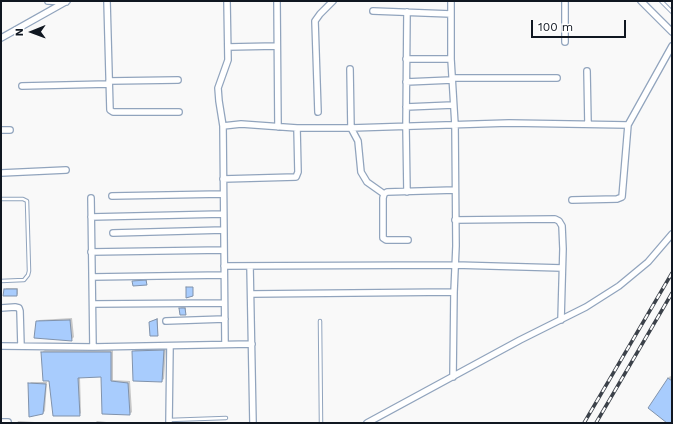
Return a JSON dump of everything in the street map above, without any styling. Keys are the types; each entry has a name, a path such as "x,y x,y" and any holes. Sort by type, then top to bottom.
{"street":[{"path":"48,1 67,1"},
{"path":"1,38 67,1"},
{"path":"108,1 109,107 111,112 179,112"},
{"path":"225,344 223,126 218,101 218,88 228,60 227,1"},
{"path":"277,1 278,127"},
{"path":"318,112 315,21 333,1"},
{"path":"451,1 451,59 455,125 453,377"},
{"path":"565,1 565,42"},
{"path":"641,1 672,32"},
{"path":"373,11 451,14"},
{"path":"407,12 407,192"},
{"path":"228,47 277,46"},
{"path":"572,200 617,199 622,197 628,125 672,46"},
{"path":"406,59 451,59"},
{"path":"350,69 351,128 358,141 361,172 372,187 384,194"},
{"path":"587,71 588,124"},
{"path":"406,82 452,79 557,78"},
{"path":"22,86 178,80"},
{"path":"406,106 453,105"},
{"path":"223,126 241,124 297,128 351,128 509,123 628,125"},
{"path":"223,179 296,177 298,172 297,128"},
{"path":"1,130 10,130"},
{"path":"1,173 66,170"},
{"path":"384,194 387,192 455,190"},
{"path":"112,196 223,194"},
{"path":"384,194 383,238 386,240 408,240"},
{"path":"91,198 93,346"},
{"path":"91,218 223,214"},
{"path":"455,220 557,220 562,223 561,320"},
{"path":"113,233 224,230"},
{"path":"367,423 520,340 586,307 619,286 648,262 672,234"},
{"path":"92,252 224,250"},
{"path":"224,266 454,265 562,268"},
{"path":"250,266 253,423"},
{"path":"92,277 224,275"},
{"path":"251,294 454,292"},
{"path":"93,304 224,303"},
{"path":"1,308 19,308 21,315 21,346"},
{"path":"166,321 225,319"},
{"path":"1,346 170,346 252,344"},
{"path":"169,421 170,346"},
{"path":"1,422 8,422"}],"lane":[{"path":"661,1 672,12"},
{"path":"1,199 23,199 26,202 29,271 24,280 1,281"},
{"path":"320,321 321,423"},
{"path":"169,421 226,418"}],"building":[{"path":"146,280 147,285 133,286 132,281"},
{"path":"186,287 193,287 193,296 186,298"},
{"path":"4,289 17,289 17,296 3,296"},
{"path":"179,308 185,308 186,315 180,315"},
{"path":"157,319 158,336 150,336 149,322"},
{"path":"70,320 72,341 34,338 36,321"},
{"path":"164,350 162,382 133,381 132,351"},
{"path":"41,352 111,352 111,381 128,383 130,415 102,414 101,377 78,378 80,416 53,416 49,381 43,381"},
{"path":"668,378 672,381 672,423 667,423 648,408"},
{"path":"28,383 46,384 43,414 29,417"}],"railway":[{"path":"584,423 672,273"},
{"path":"596,423 672,293"}]}
